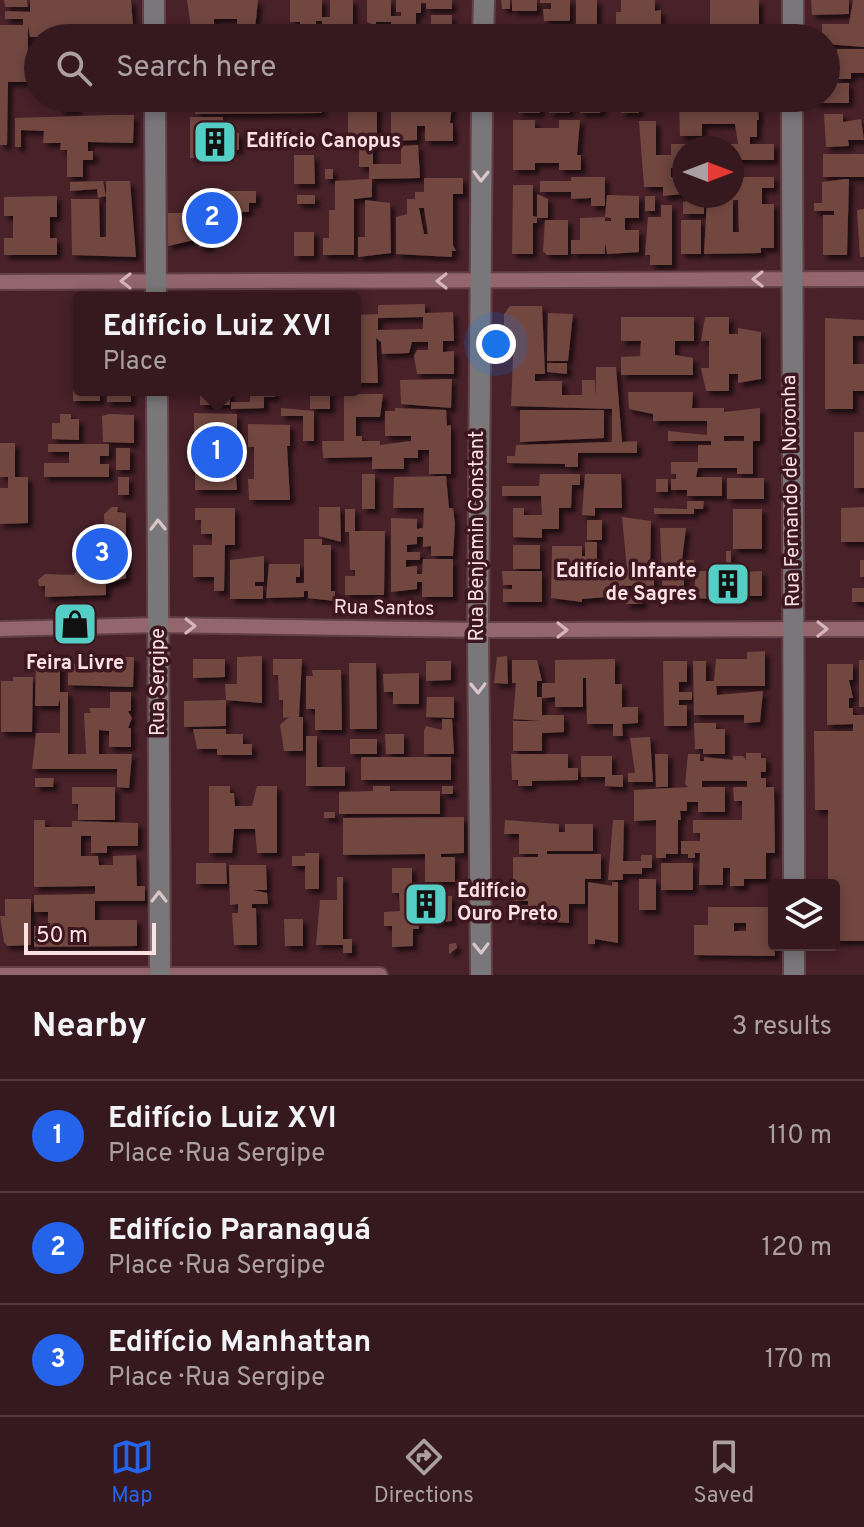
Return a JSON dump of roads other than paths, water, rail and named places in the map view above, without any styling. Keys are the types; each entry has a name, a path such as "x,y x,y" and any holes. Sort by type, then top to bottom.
{"street":[{"path":"154,0 154,24"},
{"path":"483,24 484,0"},
{"path":"793,0 793,24"},
{"path":"155,112 156,290"},
{"name":"Rua Benjamin Constant","path":"481,975 478,630 482,112"},
{"name":"Rua Fernando de Noronha","path":"792,112 794,879"},
{"path":"0,282 156,290 479,281 864,279"},
{"name":"Rua Sergipe","path":"157,396 160,974"},
{"name":"Rua Santos","path":"0,629 159,625 478,630 864,629"},
{"path":"794,951 794,975"},
{"path":"0,975 380,975"}],"place":[{"name":"Edifício Canopus","path":"215,142"},
{"name":"Edifício Paranaguá","path":"212,218"},
{"name":"Edifício Luiz XVI","path":"217,452"},
{"name":"Edifício Manhattan","path":"102,554"},
{"name":"Edifício Infante de Sagres","path":"728,584"},
{"name":"Feira Livre","path":"75,624"},
{"name":"Edifício Ouro Preto","path":"426,904"}]}
